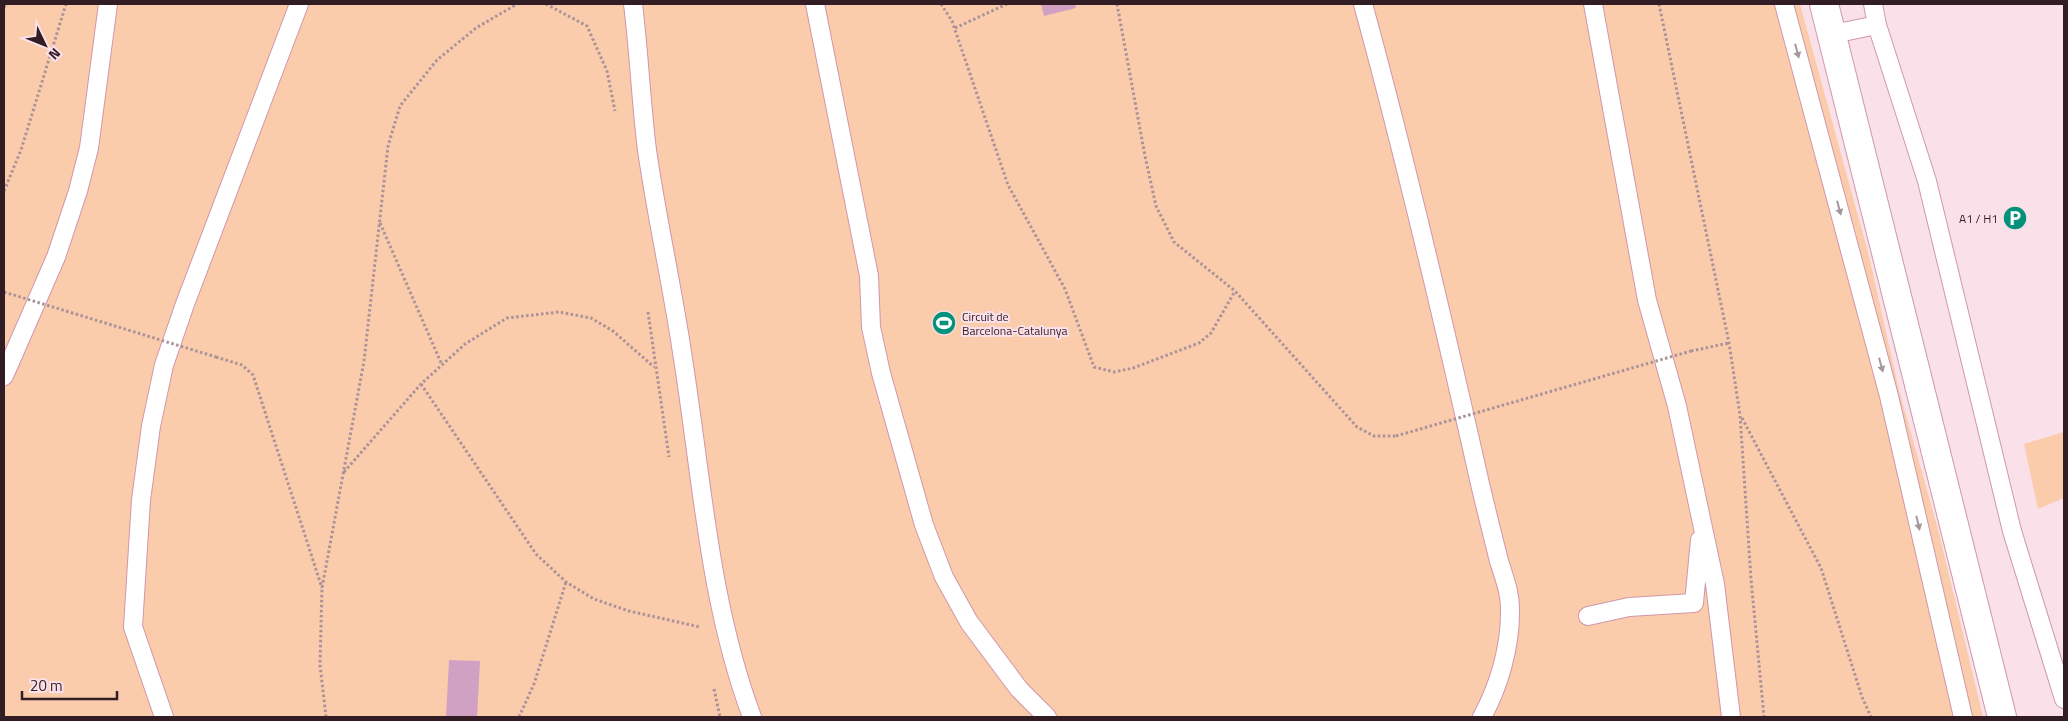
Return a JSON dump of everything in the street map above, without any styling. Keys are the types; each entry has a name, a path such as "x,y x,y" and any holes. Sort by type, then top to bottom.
{"street":[{"path":"1824,4 2002,717"}],"lane":[{"path":"4,376 56,257 78,191 89,148 108,4"},
{"path":"164,717 133,628 140,500 151,426 164,365 185,304 299,4"},
{"path":"633,4 647,149 663,251 683,358 695,458 716,593 744,696 752,717"},
{"path":"815,4 868,276 870,327 924,525 944,576 969,622 1019,689 1047,717"},
{"path":"1363,4 1419,220 1481,491 1511,611 1509,634 1503,663 1492,698 1482,717"},
{"path":"1593,4 1647,300 1677,406 1702,522 1714,584 1731,717"},
{"path":"1784,4 1889,396 1963,717"},
{"path":"1873,4 1877,25 1927,181 2012,531 2064,699"},
{"path":"1832,34 1877,25"},
{"path":"1588,616 1629,607 1694,603 1702,522"}],"path":[{"path":"4,191 22,150 66,4"},
{"path":"326,717 320,665 322,588 364,361 388,146 400,106 437,60 476,28 517,4"},
{"path":"546,4 586,26 607,72 617,119"},
{"path":"941,4 954,28 1008,185 1064,288 1094,367 1114,372 1134,368 1199,343 1211,333 1235,291"},
{"path":"954,28 1006,4"},
{"path":"1117,4 1156,206 1174,242 1235,291 1357,427 1374,436 1396,436 1691,351 1728,343"},
{"path":"1659,4 1728,343 1740,416 1751,579 1764,717"},
{"path":"379,222 442,365"},
{"path":"4,292 242,365 253,374 322,588"},
{"path":"647,310 670,464"},
{"path":"343,473 421,384 465,344 507,318 559,312 591,318 613,331 655,367"},
{"path":"421,384 536,554 566,582 594,599 629,611 700,627"},
{"path":"1740,416 1821,568 1870,717"},
{"path":"519,717 534,684 566,582"}],"shaded area":[{"name":"Circuit de Barcelona-Catalunya","path":"4,4 1800,4 1869,256 1899,390 1939,533 1983,717 4,717"},
{"path":"2064,432 2064,498 2038,509 2024,444"}],"building":[{"path":"1041,4 1075,4 1076,8 1044,16"},
{"path":"449,660 480,661 477,717 446,717"}],"place":[{"name":"A1 / H1","path":"2015,218"},
{"name":"Circuit de Barcelona-Catalunya","path":"944,323"}]}
